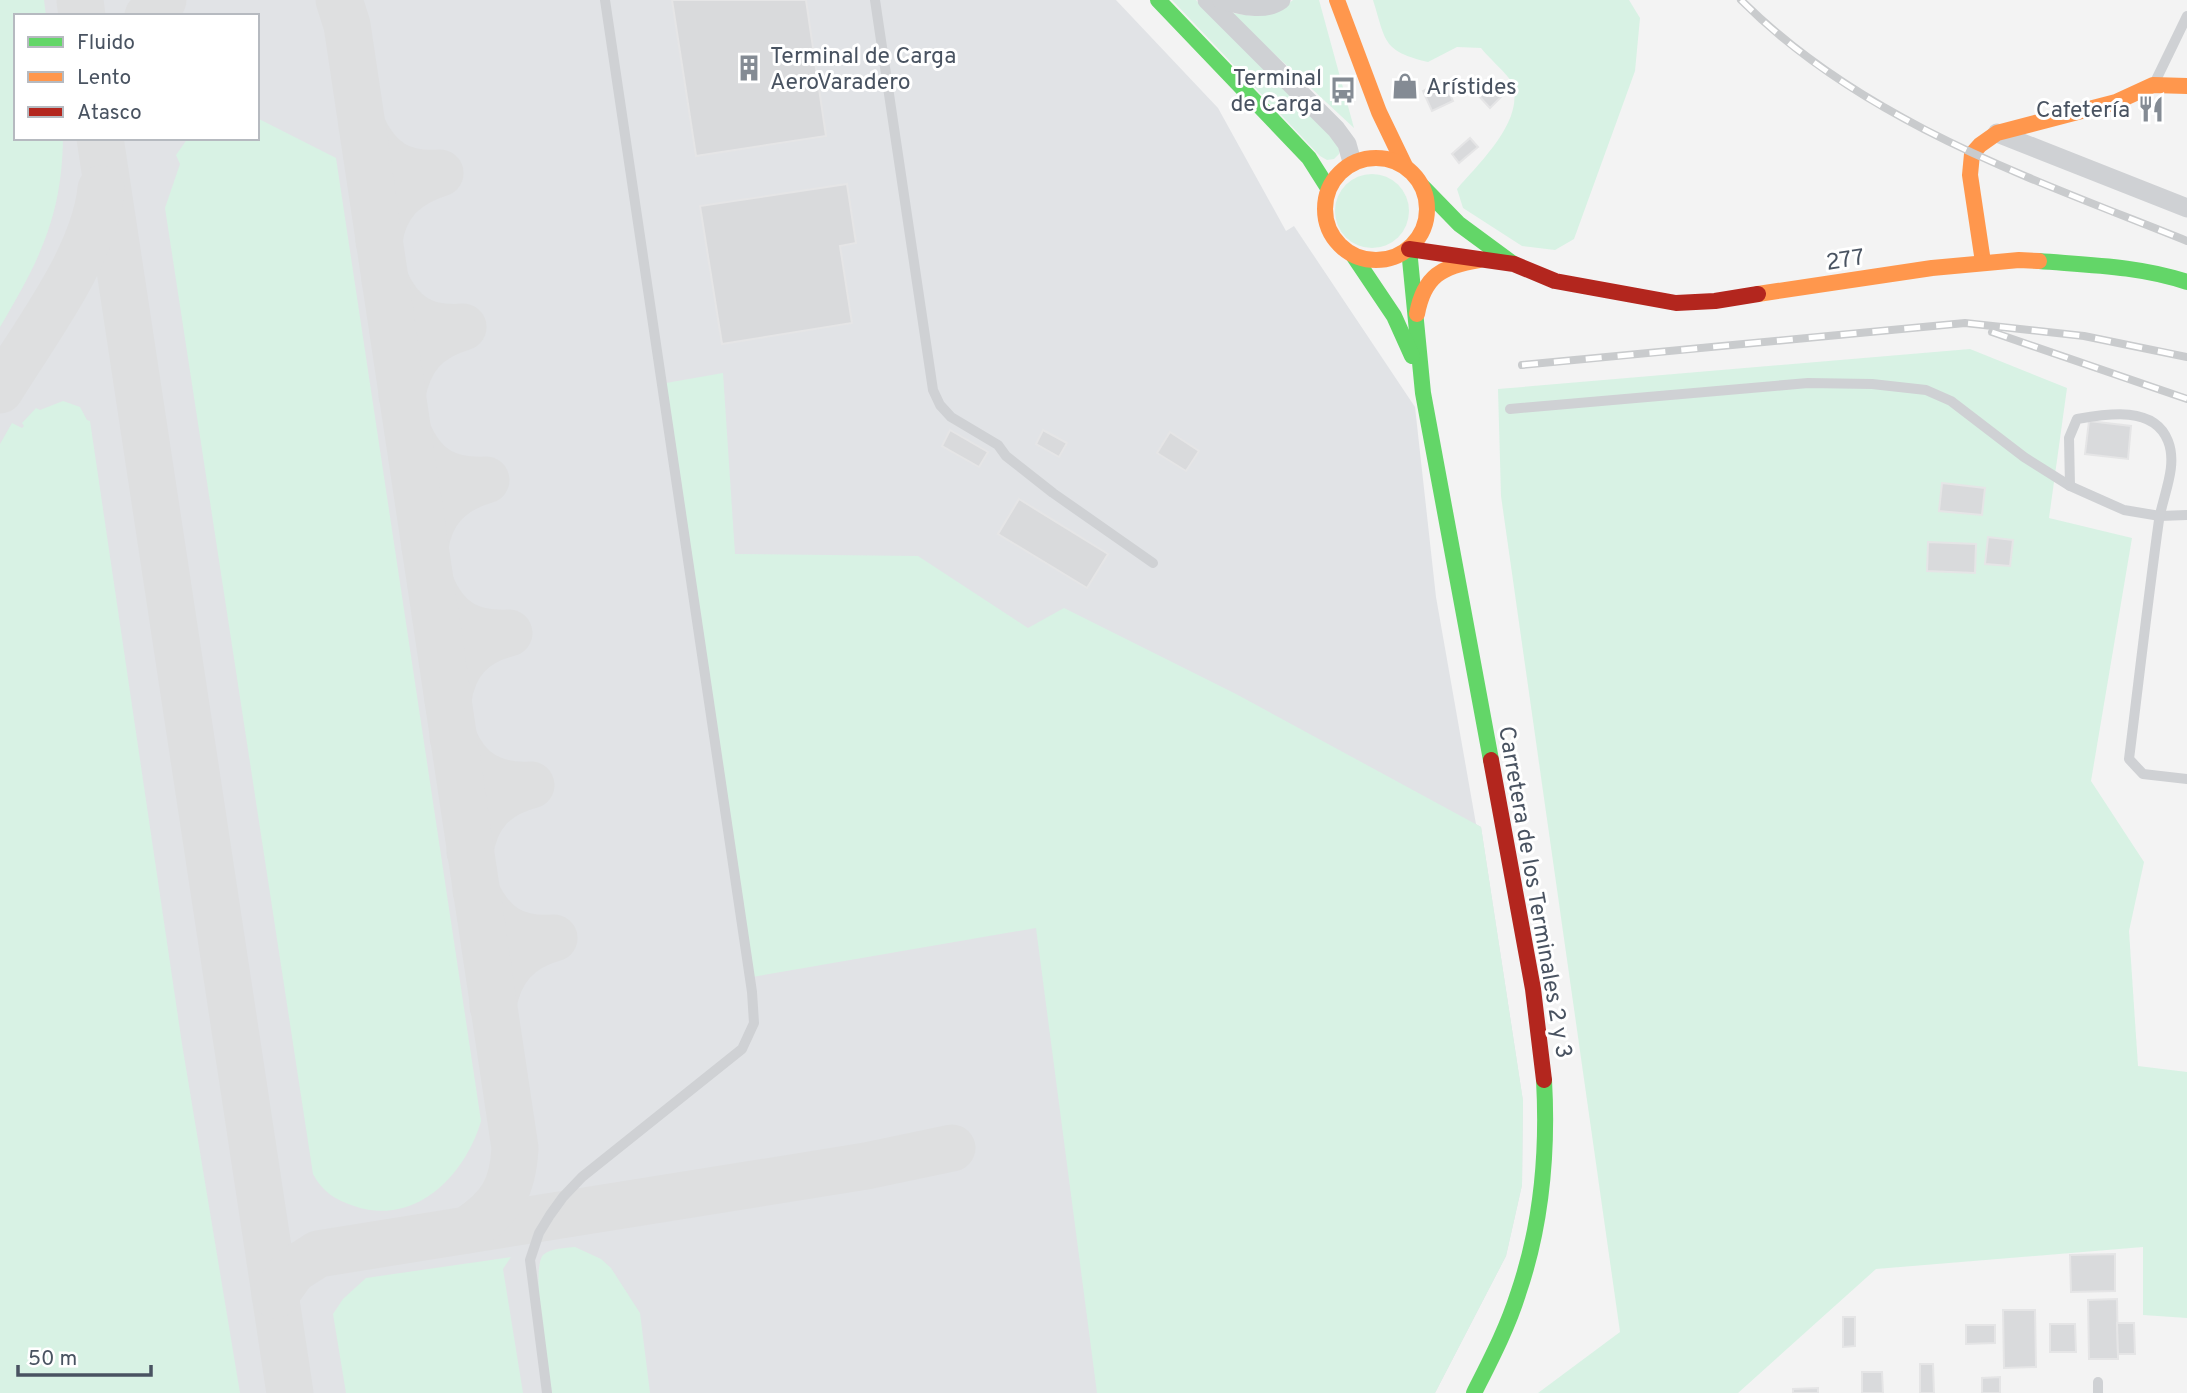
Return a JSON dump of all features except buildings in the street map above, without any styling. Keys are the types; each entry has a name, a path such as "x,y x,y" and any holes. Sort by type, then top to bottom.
{"main road":[{"path":"1158,0 1309,158 1328,188"},
{"path":"1337,0 1379,112 1405,166 1423,187 1427,200 1426,220 1417,240 1409,249 1399,255 1376,261 1353,255 1338,244 1329,228 1325,211 1328,188 1341,170 1356,161 1382,158 1405,166"},
{"path":"1346,24 1360,108"},
{"path":"1983,261 1969,173 1972,154 1985,139 1997,133 2116,102 2153,85 2187,86"},
{"path":"1356,161 1362,141"},
{"name":"277","path":"1423,187 1459,224 1514,264 1555,281 1676,303 1715,301 1983,261 2018,260 2100,266 2167,275 2187,282"},
{"name":"277","path":"1409,249 1514,264"},
{"name":"Carretera de los Terminales 2 y 3","path":"1409,249 1423,393 1543,1045 1546,1086 1545,1156 1538,1212 1524,1279 1501,1340 1474,1393"},
{"name":"Carretera de los Terminales 2 y 3","path":"1353,255 1385,301 1408,342 1423,393"},
{"path":"1416,322 1422,290 1430,280 1447,266 1479,260"}],"street":[{"path":"1207,0 1336,129 1356,161"},
{"path":"1222,0 1246,6 1275,4 1281,0"},
{"path":"1997,133 2187,208"}],"lane":[{"path":"547,1393 530,1260 539,1233 563,1197 582,1177 742,1049 752,1031 754,1011 605,0"},
{"path":"875,0 933,390 940,405 951,417 998,445 1006,456 1053,493 1153,564"},
{"path":"2153,85 2187,16"},
{"path":"1510,409 1808,383 1872,384 1926,390 1951,401 2024,457 2070,486 2124,510 2160,516 2187,514"},
{"path":"2070,486 2069,438 2077,419 2131,414 2156,424 2168,441 2172,463 2160,516 2129,759 2143,774 2187,779"},
{"path":"2098,1382 2098,1393"}],"shaded area":[{"path":"0,0 1116,0 1218,108 1286,231 1294,226 1415,407 1436,597 1476,824 1481,827 1523,1101 1522,1185 1506,1256 1435,1393 0,1393"}],"green space":[{"path":"0,0 44,0 46,14 14,14 14,140 63,140 62,166 46,237 26,281 0,327"},
{"path":"1172,0 1196,0 1334,139 1340,148 1339,154 1334,159 1327,160 1320,156"},
{"path":"1293,0 1319,0 1354,128 1229,12 1263,15 1286,6"},
{"path":"1373,0 1629,0 1640,18 1635,71 1574,239 1555,250 1522,246 1463,208 1457,189 1499,139 1507,125 1513,110 1511,81 1481,48 1457,47 1428,62 1402,53 1388,42 1384,35"},
{"path":"259,119 336,158 481,1121 463,1160 450,1178 417,1203 397,1209 376,1211 347,1204 325,1190 313,1174 165,208 180,164 176,155 187,140 259,140"},
{"path":"1372,174 1386,177 1398,185 1406,197 1409,211 1406,225 1398,237 1386,245 1372,248 1358,245 1346,237 1338,225 1335,211 1338,197 1346,185 1358,177"},
{"path":"1970,349 2067,388 2049,518 2132,538 2091,781 2144,862 2129,931 2138,1066 2187,1072 2187,1318 2143,1315 2143,1247 1876,1269 1738,1393 1538,1393 1620,1332 1501,496 1498,389"},
{"path":"723,373 735,554 918,556 1028,628 1064,608 1236,694 1481,827 1523,1101 1522,1185 1506,1256 1435,1393 1097,1393 1036,928 752,977 666,383"},
{"path":"63,401 80,407 90,421 182,1044 240,1393 0,1393 0,444 12,423 22,428 22,423 36,408 40,410"},
{"path":"575,1247 601,1259 611,1268 640,1313 650,1393 552,1393 539,1299 540,1265 546,1253"},
{"path":"511,1257 503,1269 523,1393 346,1393 333,1314 343,1299 366,1278"}],"taxiway":[{"path":"80,0 82,14"},
{"path":"150,14 163,0"},
{"path":"275,1295 293,1270 318,1254 467,1230 489,1214 503,1196 511,1175 515,1148 347,25 339,0"},
{"path":"362,126 375,149 392,164 414,172 440,173 416,183 398,197 386,216 379,241"},
{"path":"100,140 290,1393"},
{"path":"0,390 75,267 96,215 101,189"},
{"path":"385,280 398,303 415,318 437,326 463,327 439,337 422,351 409,370 402,395"},
{"path":"408,432 421,455 438,470 459,478 486,480 462,490 444,504 432,523 425,547"},
{"path":"431,585 444,608 461,623 482,631 509,633 485,642 467,656 455,675 448,700"},
{"path":"453,737 466,760 483,775 505,783 531,785 507,794 489,808 477,827 470,852"},
{"path":"476,891 489,914 506,929 528,937 554,938 531,948 513,962 500,981 493,1006"},
{"path":"467,1230 866,1166 952,1148"}],"railway":[{"path":"1741,0 1789,43 1840,80 1894,113 2009,169 2187,241"},
{"path":"1522,365 1965,323 2084,336 2187,357"},
{"path":"1992,332 2187,399"}],"traffic: fast":[{"path":"1158,0 1309,158 1328,188"},
{"path":"1423,187 1459,224 1512,263"},
{"path":"1409,249 1423,393 1491,760"},
{"path":"1353,255 1394,316 1412,356"},
{"path":"2039,261 2132,269 2187,282"},
{"path":"1474,1393 1509,1320 1532,1242 1544,1161 1544,1080"}],"traffic: slow":[{"path":"1337,0 1379,112 1405,166"},
{"path":"1983,262 1970,175 1972,154 1980,145 1997,133 2116,102 2153,85 2187,86"},
{"path":"1376,158 1405,166 1419,180 1427,209 1419,238 1405,252 1376,260 1347,252 1333,238 1325,209 1333,180 1347,166 1376,158"},
{"path":"1417,314 1424,290 1437,275 1455,266 1479,260"},
{"path":"1758,294 1932,268 2019,260 2039,261"}],"traffic: jam":[{"path":"1409,249 1514,264 1555,281 1676,303 1715,301 1758,294"},
{"path":"1491,760 1533,989 1544,1080"}],"place":[{"name":"Terminal de Carga AeroVaradero","path":"749,68"},
{"name":"Arístides","path":"1405,86"},
{"name":"Terminal de Carga","path":"1343,90"},
{"name":"Cafetería","path":"2151,109"}]}
